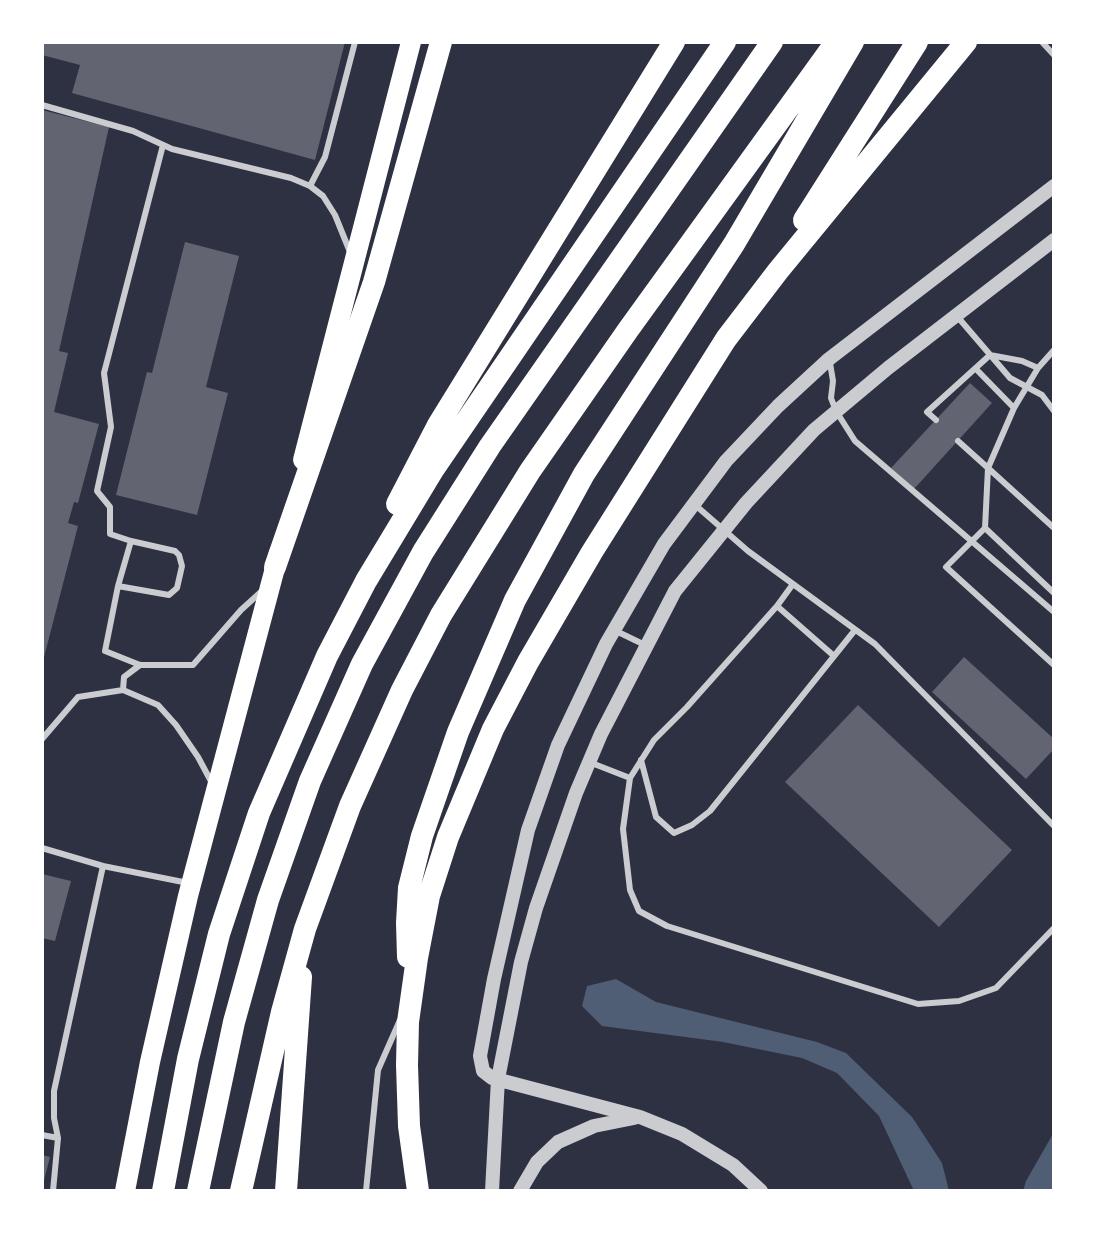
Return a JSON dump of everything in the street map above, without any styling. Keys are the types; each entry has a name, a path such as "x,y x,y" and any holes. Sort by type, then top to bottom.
{"highway":[{"path":"125,1191 150,1062 191,884 411,42"},
{"path":"273,574 374,282 441,42"},
{"path":"163,1191 188,1059 232,894 280,761 431,437 674,42"},
{"path":"346,618 388,542 455,435 725,42"},
{"path":"198,1191 234,1022 272,886 310,781 362,664 416,565 490,446 772,42"},
{"path":"241,1191 282,1012 305,929 377,742 441,615 476,555 603,365 836,42"},
{"path":"411,994 406,939 413,869 448,759 503,627 584,474 734,244 853,42"},
{"path":"418,1191 408,1092 411,994 437,870 461,803 493,729 550,623 636,480 751,306 917,42"},
{"path":"751,306 966,42"},
{"path":"286,1191 305,929"}],"street":[{"path":"755,1187 701,1144 640,1117 487,1076 483,1071 480,1056 519,865 538,799 558,745 614,630 651,564 693,503 743,441 829,359 1054,186"},
{"path":"492,1191 498,1079 532,922 589,762 645,645 675,591 790,454 836,411 1054,240"},
{"path":"520,1191 537,1162 558,1142 594,1126 640,1117"}],"lane":[{"path":"310,186 325,157 355,42"},
{"path":"1042,42 1054,55"},
{"path":"42,105 133,131 163,145 242,168 291,178 310,186 323,196 335,215 354,263"},
{"path":"118,586 169,595 177,588 182,566 175,551 110,534 110,507 97,491 111,427 104,373 163,145"},
{"path":"956,315 1010,378 1042,395 1054,411"},
{"path":"1054,350 1038,368 1014,408 988,468 985,528 946,567 1054,665"},
{"path":"990,355 1022,361 1038,368"},
{"path":"936,420 927,412 990,355"},
{"path":"829,359 833,381 831,398 836,411 864,450 1054,612"},
{"path":"976,369 1014,408"},
{"path":"958,441 1054,528"},
{"path":"693,503 748,551 875,644 1054,826"},
{"path":"985,528 1054,593"},
{"path":"131,541 105,651 140,665 193,665 273,574"},
{"path":"793,584 777,606 654,740 630,778 623,829 630,890 639,911 667,926 918,1004 959,1001 996,988 1054,928"},
{"path":"777,606 834,656"},
{"path":"614,630 645,645"},
{"path":"641,760 656,817 674,833 692,825 710,811 855,630"},
{"path":"123,690 124,677 140,665"},
{"path":"42,739 78,697 123,690 158,705 198,757 216,790"},
{"path":"589,762 630,778"},
{"path":"42,848 103,866 191,884"},
{"path":"53,1191 58,1138 54,1091 103,866"},
{"path":"366,1191 378,1070 411,994"},
{"path":"42,1135 58,1138"}],"water":[{"path":"616,979 656,1002 817,1042 846,1053 912,1117 942,1163 949,1191 914,1191 879,1116 837,1073 802,1058 723,1042 602,1026 582,1006 587,986"},
{"path":"1054,1132 1054,1191 1023,1191 1026,1181"}],"building":[{"path":"42,42 345,42 315,160 72,93 80,65 42,55"},
{"path":"42,110 109,127 59,351 68,353 54,412 99,424 78,503 74,502 68,523 78,526 43,661"},
{"path":"185,242 239,256 206,387 228,393 197,515 116,495 147,372 152,373"},
{"path":"970,383 992,403 914,489 891,468"},
{"path":"964,657 1054,739 1054,749 1026,779 932,692"},
{"path":"858,705 1012,850 939,927 785,782"},
{"path":"42,874 71,881 55,941 42,938"},
{"path":"42,1155 50,1157 43,1184 42,1184"}]}
